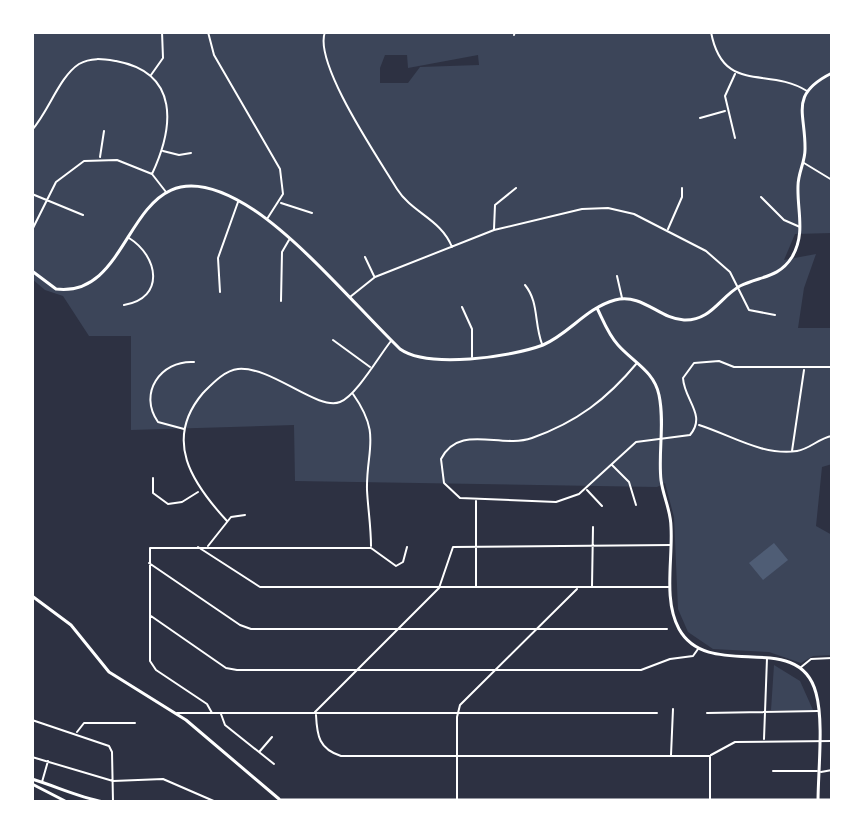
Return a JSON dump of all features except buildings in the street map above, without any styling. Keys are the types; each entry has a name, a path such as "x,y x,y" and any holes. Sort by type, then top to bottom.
{"street":[{"path":"150,76 163,58 162,32"},
{"path":"208,32 214,55 280,169 283,184 280,202 267,220"},
{"path":"325,32 322,46 330,69 397,189 413,207 442,228 452,247"},
{"path":"711,32 718,57 736,73 794,83 808,91"},
{"path":"32,130 73,69 84,61 100,58 139,67 150,76 168,104 168,128 152,174"},
{"path":"735,138 726,111 725,96 736,73"},
{"path":"32,271 56,289 85,286 102,274 151,205 167,193 201,186 239,201 267,220 391,341 414,356 472,358 542,345 597,308 622,299 643,302 674,318 690,320 709,313 739,287 781,270 794,254 801,228 798,185 805,150 800,115 808,91 832,73"},
{"path":"700,118 726,111"},
{"path":"100,158 104,131"},
{"path":"162,150 179,155 191,153"},
{"path":"32,230 64,173 84,161 100,158 117,160 152,174 167,193"},
{"path":"803,163 826,173 832,180"},
{"path":"494,230 495,205 516,188"},
{"path":"667,230 682,197 682,188"},
{"path":"32,194 83,215"},
{"path":"761,197 784,220 801,228"},
{"path":"220,292 218,258 239,201"},
{"path":"280,202 312,213"},
{"path":"349,298 375,277 494,230 570,211 608,208 634,214 719,260 739,287 749,310 775,315"},
{"path":"124,305 141,300 149,292 155,272 147,252 128,237"},
{"path":"281,301 282,252 289,240"},
{"path":"365,257 375,277"},
{"path":"617,276 622,299"},
{"path":"525,285 535,300 536,327 542,345"},
{"path":"462,307 471,324 472,358"},
{"path":"597,308 612,338 637,362 657,389 661,479 670,519 672,610 677,626 698,649 721,657 784,660 800,668 815,689 818,711 818,801"},
{"path":"333,340 371,367"},
{"path":"227,521 199,491 187,465 185,429 196,402 215,381 233,370 276,377 321,403 340,402 352,392 391,341"},
{"path":"185,429 174,429 158,422 151,413 149,393 152,384 165,372 186,361 194,362"},
{"path":"698,425 683,378 694,363 719,361 734,367 764,364 805,369 832,367"},
{"path":"637,362 618,388 593,409 539,435 517,441 464,439 451,444 441,459 444,483 460,498 556,502 586,489 636,442 685,437 698,425"},
{"path":"792,451 805,369"},
{"path":"352,392 369,425 373,444 367,488 371,548"},
{"path":"698,425 757,448 792,451 832,436"},
{"path":"611,464 629,482 636,505"},
{"path":"153,478 153,493 168,504 182,502 199,491"},
{"path":"586,489 602,506"},
{"path":"476,499 476,588"},
{"path":"208,547 227,521 234,515 245,515"},
{"path":"592,587 593,527"},
{"path":"315,713 439,588 453,547 671,545"},
{"path":"198,547 260,587 671,587"},
{"path":"212,713 207,704 153,668 150,661 150,548 371,548 396,566 403,562 407,547"},
{"path":"149,563 240,625 251,629 667,629"},
{"path":"457,801 457,713 460,705 579,587"},
{"path":"32,596 71,625 109,672 176,713 281,801 832,800"},
{"path":"151,616 231,670 641,670 670,659 693,656 698,649"},
{"path":"764,740 767,658"},
{"path":"800,668 811,659 832,658"},
{"path":"671,756 673,709"},
{"path":"707,713 818,711"},
{"path":"176,713 657,713"},
{"path":"221,713 225,725 274,764"},
{"path":"315,713 320,742 337,755 710,756 735,742 832,741"},
{"path":"32,720 109,746 113,802"},
{"path":"76,733 84,723 135,723"},
{"path":"259,752 272,737"},
{"path":"710,756 710,801"},
{"path":"32,757 113,781 163,779 216,802"},
{"path":"41,785 48,761"},
{"path":"773,771 832,770"},
{"path":"32,782 68,793 76,792 82,800 104,802"},
{"path":"41,785 65,802 68,793"}],"shaded area":[{"path":"32,32 832,32 832,233 795,234 784,260 816,254 804,288 798,328 832,328 832,464 822,467 816,526 832,535 832,655 813,656 801,663 769,652 713,649 688,632 678,609 674,517 665,483 657,487 295,481 294,425 131,430 131,336 89,336 63,296 45,290 32,279","holes":["385,55 407,55 408,68 478,55 479,65 420,67 408,83 380,83 380,68"]},
{"path":"774,543 788,560 763,580 749,563"},
{"path":"774,665 800,681 813,710 771,710"}]}
